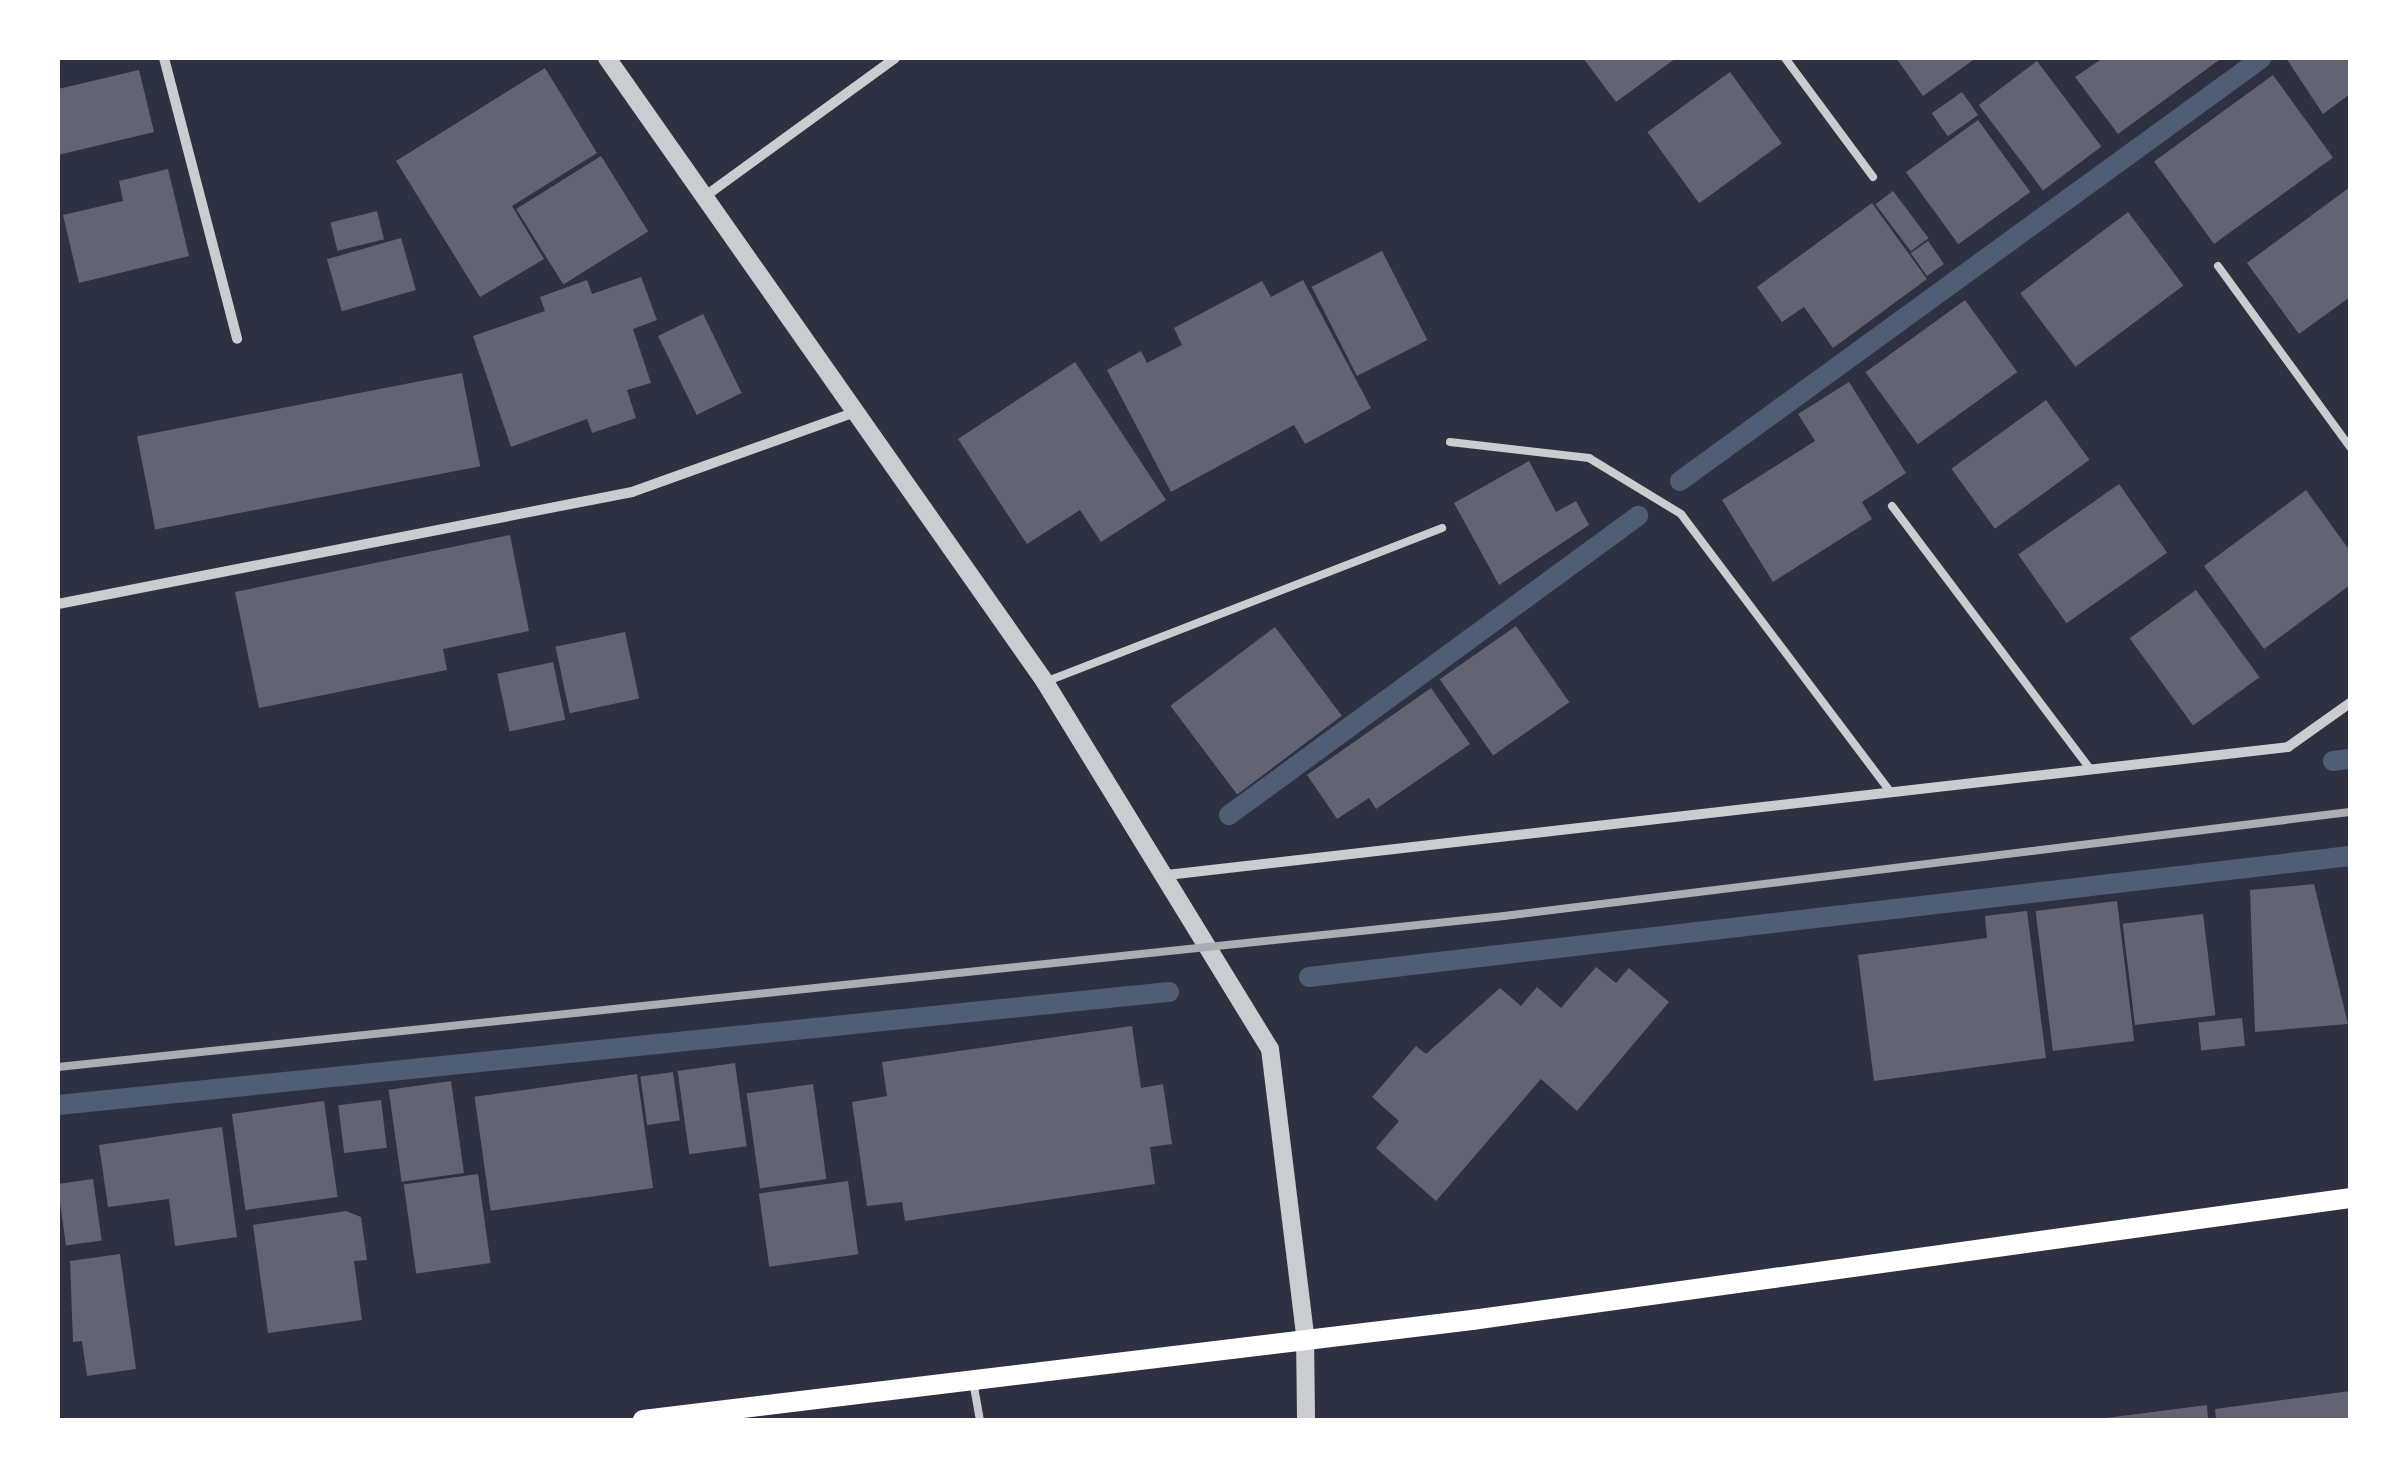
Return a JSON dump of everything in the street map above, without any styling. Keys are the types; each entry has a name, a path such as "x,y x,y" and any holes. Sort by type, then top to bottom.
{"main road":[{"path":"642,1420 1305,1334 1472,1320 2350,1198"}],"street":[{"path":"164,58 237,339"},
{"path":"607,58 1044,682 1167,875 1270,1050 1305,1334 1306,1420"},
{"path":"704,197 895,58"},
{"path":"58,604 632,492 855,412"},
{"path":"1167,875 2288,747 2350,703"}],"lane":[{"path":"1785,58 1874,177"},
{"path":"2218,266 2350,447"},
{"path":"1450,442 1589,458 1682,514 1890,791"},
{"path":"1892,506 2090,769"},
{"path":"1044,682 1442,528"},
{"path":"972,1376 980,1420"}],"building":[{"path":"1583,58 1676,58 1616,102"},
{"path":"1896,58 1976,58 1923,96"},
{"path":"2103,58 2219,60 2118,134 2075,77"},
{"path":"2286,58 2350,58 2350,94 2323,114"},
{"path":"2037,61 2101,146 2043,190 1979,105"},
{"path":"545,68 597,153 512,206 544,259 480,297 396,161"},
{"path":"139,70 154,132 58,155 58,89"},
{"path":"1730,72 1782,143 1699,203 1647,132"},
{"path":"2273,75 2333,158 2214,244 2154,161"},
{"path":"1962,92 1978,115 1948,136 1932,113"},
{"path":"1978,120 2030,192 1958,244 1906,172"},
{"path":"601,156 648,231 563,284 516,209"},
{"path":"168,169 189,256 79,283 63,215 123,201 119,181"},
{"path":"2350,187 2350,297 2299,334 2247,263"},
{"path":"1893,191 1929,238 1911,251 1875,204"},
{"path":"1872,203 1927,279 1833,348 1804,307 1782,322 1757,287"},
{"path":"377,211 384,239 337,251 330,223"},
{"path":"2128,212 2183,285 2076,367 2020,293"},
{"path":"401,238 416,290 342,311 327,259"},
{"path":"1928,241 1944,264 1927,276 1911,253"},
{"path":"1382,251 1427,340 1357,376 1312,287"},
{"path":"641,277 657,320 633,329 651,383 627,390 636,418 592,433 587,419 511,447 473,336 545,311 540,297 587,280 592,294"},
{"path":"1303,280 1371,408 1305,444 1294,425 1171,492 1107,370 1141,351 1147,363 1182,345 1174,328 1262,281 1271,297"},
{"path":"1965,300 2017,372 1918,444 1865,372"},
{"path":"703,314 742,393 697,415 658,336"},
{"path":"1075,362 1166,500 1101,542 1080,510 1027,544 958,439"},
{"path":"462,373 480,466 155,529 137,436"},
{"path":"1849,382 1906,473 1862,502 1872,519 1773,582 1722,500 1815,441 1798,414"},
{"path":"2046,400 2089,460 1995,529 1951,469"},
{"path":"1529,461 1556,512 1576,501 1589,525 1499,585 1454,503"},
{"path":"2119,484 2167,553 2066,623 2018,555"},
{"path":"2306,490 2350,551 2350,585 2264,649 2204,566"},
{"path":"510,535 529,631 443,649 447,670 259,708 235,592"},
{"path":"2196,590 2259,677 2193,726 2130,638"},
{"path":"1516,626 1569,702 1493,756 1440,679"},
{"path":"1275,627 1342,716 1237,794 1170,706"},
{"path":"625,632 639,699 570,713 556,647"},
{"path":"553,662 565,720 510,732 497,674"},
{"path":"1431,688 1470,744 1376,809 1369,798 1337,819 1307,775"},
{"path":"2314,884 2348,1024 2255,1032 2250,890"},
{"path":"2117,901 2134,1041 2053,1051 2036,911"},
{"path":"2027,911 2046,1058 1874,1081 1858,955 1987,938 1985,916"},
{"path":"2203,914 2215,1015 2135,1025 2123,924"},
{"path":"1596,967 1616,983 1629,968 1669,1002 1577,1111 1541,1079 1436,1201 1376,1148 1399,1121 1372,1097 1416,1046 1426,1054 1500,988 1521,1006 1537,987 1561,1008"},
{"path":"2242,1018 2245,1046 2201,1050 2198,1023"},
{"path":"1132,1026 1141,1088 1163,1084 1172,1144 1150,1147 1155,1184 905,1221 902,1202 867,1206 852,1102 887,1096 882,1062"},
{"path":"735,1063 747,1146 689,1154 678,1071"},
{"path":"673,1072 680,1121 647,1125 640,1077"},
{"path":"637,1074 653,1188 491,1211 475,1097"},
{"path":"451,1081 464,1173 402,1182 389,1090"},
{"path":"813,1084 826,1179 760,1188 747,1093"},
{"path":"381,1100 387,1148 344,1153 338,1105"},
{"path":"324,1101 337,1197 245,1210 232,1114"},
{"path":"222,1127 237,1237 175,1246 169,1199 108,1207 99,1145"},
{"path":"478,1174 491,1263 416,1274 404,1184"},
{"path":"93,1179 102,1240 66,1245 58,1184"},
{"path":"848,1181 858,1254 769,1267 759,1194"},
{"path":"346,1211 361,1217 367,1260 354,1261 362,1320 268,1333 253,1225"},
{"path":"120,1254 136,1369 87,1376 82,1341 73,1342 70,1261"},
{"path":"2350,1391 2350,1420 2216,1420 2215,1409"},
{"path":"2207,1405 2208,1420 2106,1420 2106,1418"}],"waterway":[{"path":"1680,481 2262,58"},
{"path":"1229,815 1638,516"},
{"path":"2333,761 2350,759"},
{"path":"1309,977 2350,856"},
{"path":"58,1105 1169,992"}],"railway":[{"path":"58,1067 1504,916 2350,812"}]}
